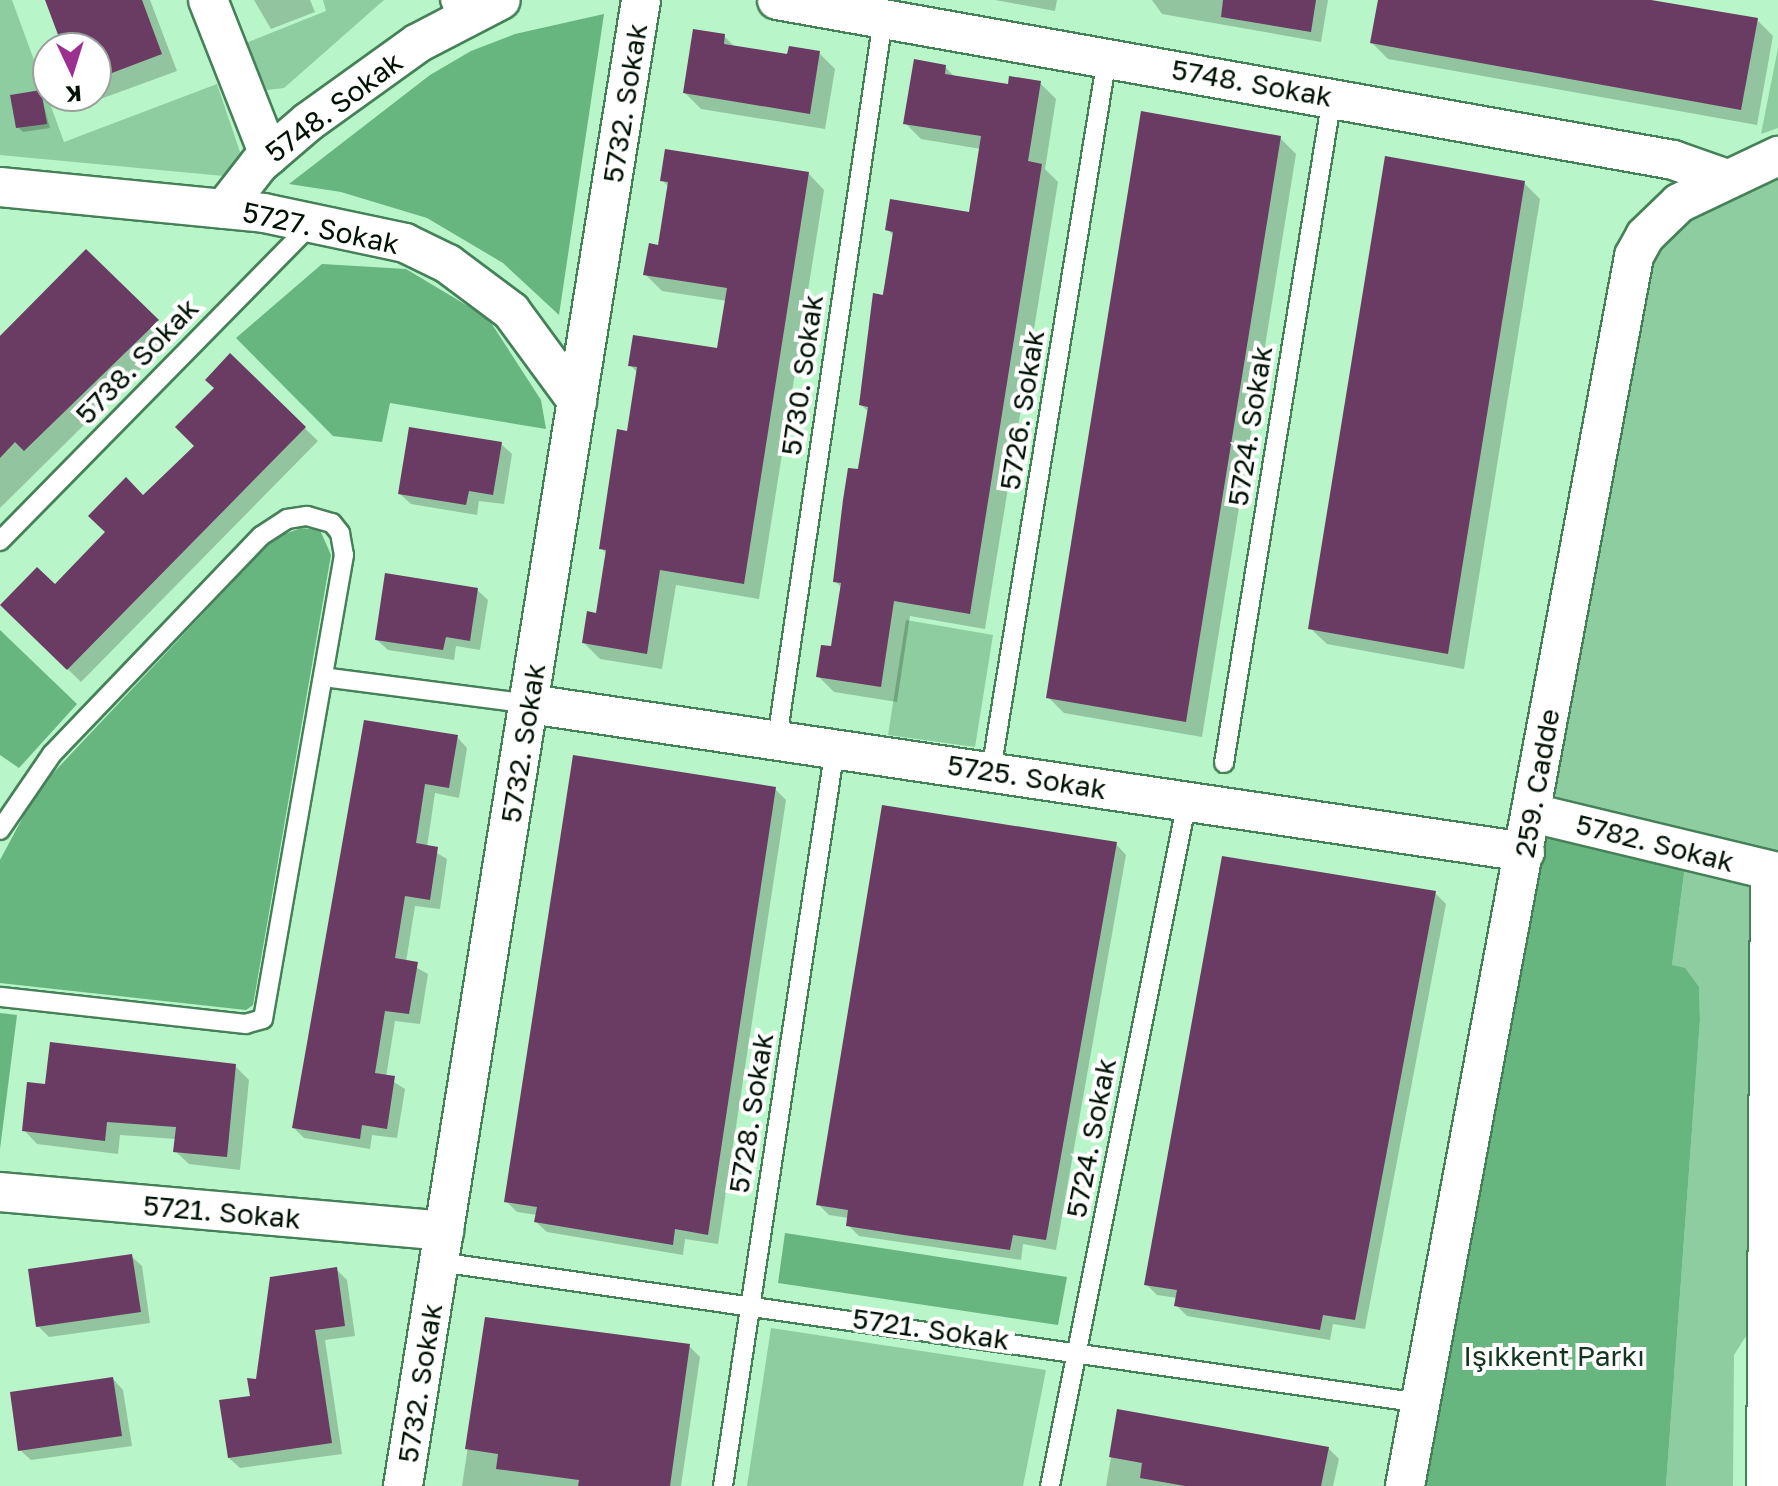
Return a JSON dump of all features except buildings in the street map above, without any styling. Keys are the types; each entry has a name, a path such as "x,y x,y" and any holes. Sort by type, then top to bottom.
{"street":[{"path":"208,0 269,155"},
{"name":"5748. Sokak","path":"224,209 269,155 453,10 501,0"},
{"name":"5732. Sokak","path":"403,1486 641,0"},
{"name":"5748. Sokak","path":"777,0 1673,160 1724,178"},
{"name":"259. Cadde","path":"1405,1486 1634,256 1660,218 1724,178 1778,156"},
{"name":"5727. Sokak","path":"0,187 314,221 405,243 482,287 542,348 577,401"},
{"name":"5725. Sokak","path":"530,704 1525,852"},
{"name":"5782. Sokak","path":"1532,813 1774,872"},
{"path":"1766,1486 1774,872"},
{"name":"5721. Sokak","path":"0,1192 442,1246"}],"lane":[{"name":"5730. Sokak","path":"777,739 883,19"},
{"name":"5726. Sokak","path":"991,771 1107,58"},
{"name":"5724. Sokak","path":"1224,763 1332,98"},
{"name":"5738. Sokak","path":"0,541 314,221"},
{"path":"0,830 52,754 261,536 275,524 307,516 332,523 343,544 263,1019 246,1024 0,997"},
{"path":"323,677 530,704"},
{"name":"5728. Sokak","path":"723,1486 835,748"},
{"name":"5724. Sokak","path":"1050,1486 1187,801"},
{"name":"5721. Sokak","path":"442,1246 751,1303 1421,1403"}],"green space":[{"path":"0,0 12,0 32,55 32,112 53,112 64,142 217,84 241,155 224,176 0,155"},
{"path":"323,0 384,0 284,88 267,90 246,43 326,11"},
{"path":"604,14 559,315 503,263 427,218 341,192 289,184 430,75 471,51 515,34"},
{"path":"1778,48 1778,128 1761,134"},
{"path":"1778,156 1778,872 1767,1303 1734,1355 1733,1486 1666,1486 1700,1020 1699,987 1672,965 1687,851 1532,813 1634,256"},
{"path":"322,264 406,269 488,318 541,400 546,429 390,403 382,442 333,436 236,338"},
{"path":"301,528 320,530 331,555 253,1005 246,1010 0,983 0,860 38,789 264,549 279,536"},
{"path":"906,620 993,635 975,747 888,735"},
{"path":"0,630 77,704 19,768 0,755"},
{"name":"Işıkkent Parkı","path":"1532,813 1687,851 1672,965 1685,968 1699,987 1700,1020 1666,1486 1405,1486"},
{"path":"0,1013 17,1015 0,1149"},
{"path":"785,1233 1067,1277 1058,1325 778,1283"},
{"path":"771,1328 1046,1370 1023,1486 747,1486"}]}
